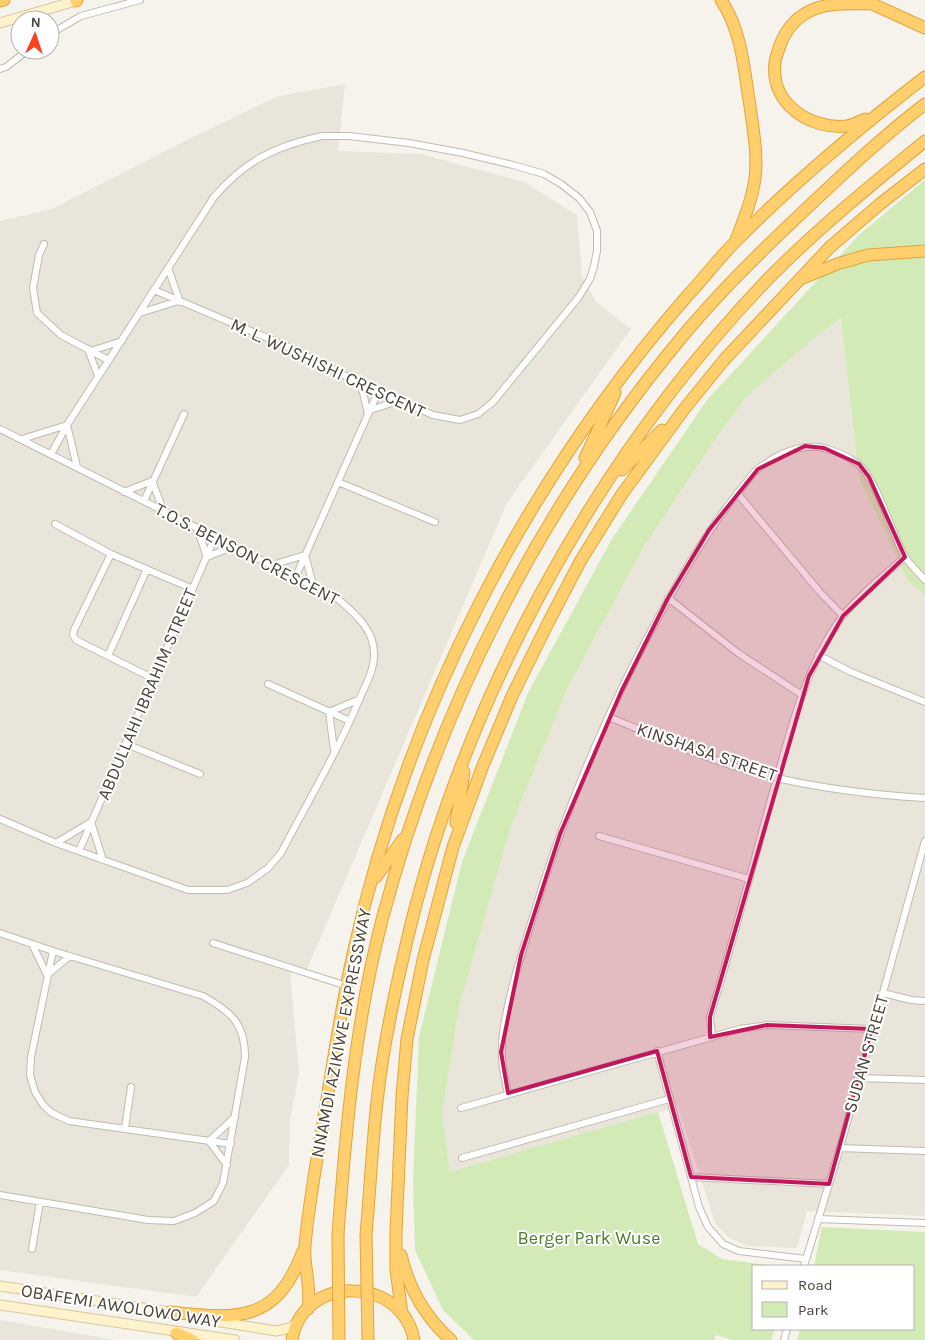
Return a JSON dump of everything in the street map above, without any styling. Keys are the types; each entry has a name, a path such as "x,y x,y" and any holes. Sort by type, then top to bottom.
{"highway":[{"path":"0,1 4,0"},
{"path":"721,0 734,26 741,47 754,131 756,157 751,200 735,242"},
{"path":"861,0 874,4 925,28"},
{"path":"874,4 836,4 804,14 790,27 781,43 775,63 776,81 784,100 796,113 812,122 831,126 849,126 874,116"},
{"name":"NNAMDI AZIKIWE EXPRESSWAY","path":"308,1309 310,1295 305,1247 317,1158 353,953 387,825 408,765 430,711 478,606 540,494 626,369 661,326 735,242 808,173 874,116 925,76"},
{"name":"NNAMDI AZIKIWE EXPRESSWAY","path":"339,1340 338,1234 349,1097 358,1037 381,922 408,831 451,716 499,613 540,538 572,486 631,403 682,337 747,265 831,185 925,104"},
{"path":"368,1340 366,1236 377,1100 386,1040 403,957 423,879 468,749 495,688 532,610 580,524 601,490 652,418 704,352 768,280 847,205 925,141"},
{"path":"452,847 512,696 581,560 622,494 685,408 724,360 830,247 880,204 925,169"},
{"path":"799,280 838,264 868,255 925,251"},
{"path":"572,486 626,369"},
{"path":"601,490 685,408"},
{"path":"402,1314 396,1270 396,1232 402,1106 408,1039 422,960 452,847 468,749"},
{"path":"370,885 408,831"},
{"path":"396,1232 404,1270 412,1288 430,1318 451,1340"},
{"path":"170,1312 226,1317 242,1315 258,1309 277,1296 286,1286 293,1276 305,1247"},
{"path":"292,1340 299,1321 308,1309 322,1298 339,1292 356,1290 374,1293 389,1302 402,1314 409,1325 414,1339"},
{"path":"176,1332 192,1340"}],"main road":[{"path":"0,23 77,0"},
{"name":"OBAFEMI AWOLOWO WAY","path":"0,1286 170,1312 217,1322 276,1331 290,1328 299,1321"},
{"name":"OBAFEMI AWOLOWO WAY","path":"0,1305 235,1340"}],"street":[{"path":"60,28 81,16 140,0"},
{"path":"0,69 15,60"},
{"name":"M. L. WUSHISHI CRESCENT","path":"322,136 349,136 409,143 514,165 544,174 579,198 590,212 597,231 597,252 590,279 578,298 493,402 478,414 460,420 433,415 398,401 360,384 291,348 154,290 168,268 214,197 240,171 266,154 297,142 322,136"},
{"path":"44,244 39,255 32,288 37,314 61,335 108,360"},
{"path":"140,313 179,302 168,268"},
{"path":"51,454 66,426 154,290"},
{"path":"89,350 122,341"},
{"path":"89,350 98,376"},
{"path":"360,384 369,412"},
{"path":"296,576 378,392"},
{"path":"369,412 398,401"},
{"path":"144,501 184,414"},
{"path":"22,439 66,426"},
{"path":"66,426 77,467"},
{"name":"T.O.S. BENSON CRESCENT","path":"0,429 337,598 357,616 372,637 374,654 370,675 350,721 281,853 268,868 247,883 227,890 188,890 56,844 0,820"},
{"path":"508,1093 501,1052 503,1031 521,955 541,888 560,834 586,766 668,598 709,530 737,494 758,469 787,451 805,446 824,448 841,454 859,464 869,477 905,557 925,580"},
{"path":"124,492 152,481"},
{"path":"152,481 164,512"},
{"path":"338,482 435,522"},
{"path":"737,494 819,591 843,616"},
{"path":"56,524 111,554 193,589"},
{"path":"197,528 206,557 234,546"},
{"name":"ABDULLAHI IBRAHIM STREET","path":"79,851 215,537"},
{"path":"111,554 74,630 73,636 76,640 154,679"},
{"path":"272,565 305,555"},
{"path":"305,555 313,585"},
{"path":"712,1036 710,1017 777,778 802,695 818,655 843,616 869,589 905,557"},
{"path":"108,656 147,569"},
{"path":"668,598 738,653 802,695"},
{"path":"818,655 851,672 925,702"},
{"path":"268,684 350,721"},
{"path":"329,712 360,699"},
{"path":"329,712 334,752"},
{"name":"KINSHASA STREET","path":"609,717 730,765 777,778 889,796 925,798"},
{"path":"126,744 200,774"},
{"path":"56,844 91,822 103,860"},
{"path":"599,836 749,879"},
{"name":"SUDAN STREET","path":"805,1263 840,1148 925,841"},
{"path":"0,933 52,951 203,996 223,1007 239,1025 245,1041 245,1057 223,1183 214,1201 195,1214 174,1221 148,1220 0,1195"},
{"path":"213,943 346,986"},
{"path":"32,944 47,974"},
{"path":"52,951 31,1057 30,1075 35,1092 44,1106 52,1113 69,1121 231,1144"},
{"path":"47,974 70,956"},
{"path":"883,993 911,1000 925,1001"},
{"path":"462,1108 508,1093 740,1029 767,1025 872,1029"},
{"path":"657,1051 668,1099 699,1207 708,1227 723,1244 739,1250 805,1263"},
{"path":"858,1078 925,1080"},
{"path":"125,1128 131,1087"},
{"path":"462,1158 668,1099"},
{"path":"209,1141 235,1117"},
{"path":"209,1141 227,1165"},
{"path":"840,1148 925,1151"},
{"path":"691,1177 829,1184"},
{"path":"32,1249 40,1202"},
{"path":"818,1219 925,1223"}],"highlighted area":[{"path":"805,446 824,448 859,464 869,477 905,557 843,616 809,676 710,1017 710,1037 767,1025 872,1029 829,1184 691,1177 657,1051 508,1093 501,1052 521,955 560,834 621,692 668,598 709,530 758,469"}],"shaded area":[{"path":"345,84 338,151 421,154 524,182 577,215 582,276 596,302 631,329 507,503 307,969 290,973 299,1073 290,1120 289,1165 196,1297 0,1270 0,221 52,209 278,96"},
{"path":"841,318 859,479 908,581 925,595 925,1216 807,1211 797,1248 747,1246 728,1237 715,1223 678,1107 450,1172 442,1114 459,1007 511,826 568,687 642,550 714,441 746,397 819,334"},
{"path":"0,1320 116,1340 0,1340"}],"green space":[{"name":"Berger Park Wuse","path":"925,180 925,595 908,581 859,479 841,318 819,334 746,397 714,441 642,550 568,687 511,826 459,1007 442,1114 450,1172 658,1112 698,1244 722,1259 766,1265 752,1265 752,1330 775,1330 771,1340 732,1340 716,1335 714,1340 474,1340 443,1310 415,1250 413,1182 419,1037 462,862 528,693 612,539 707,400 860,234"},
{"path":"822,1227 925,1232 925,1340 797,1340 800,1330 915,1330 915,1265 814,1265"}]}
